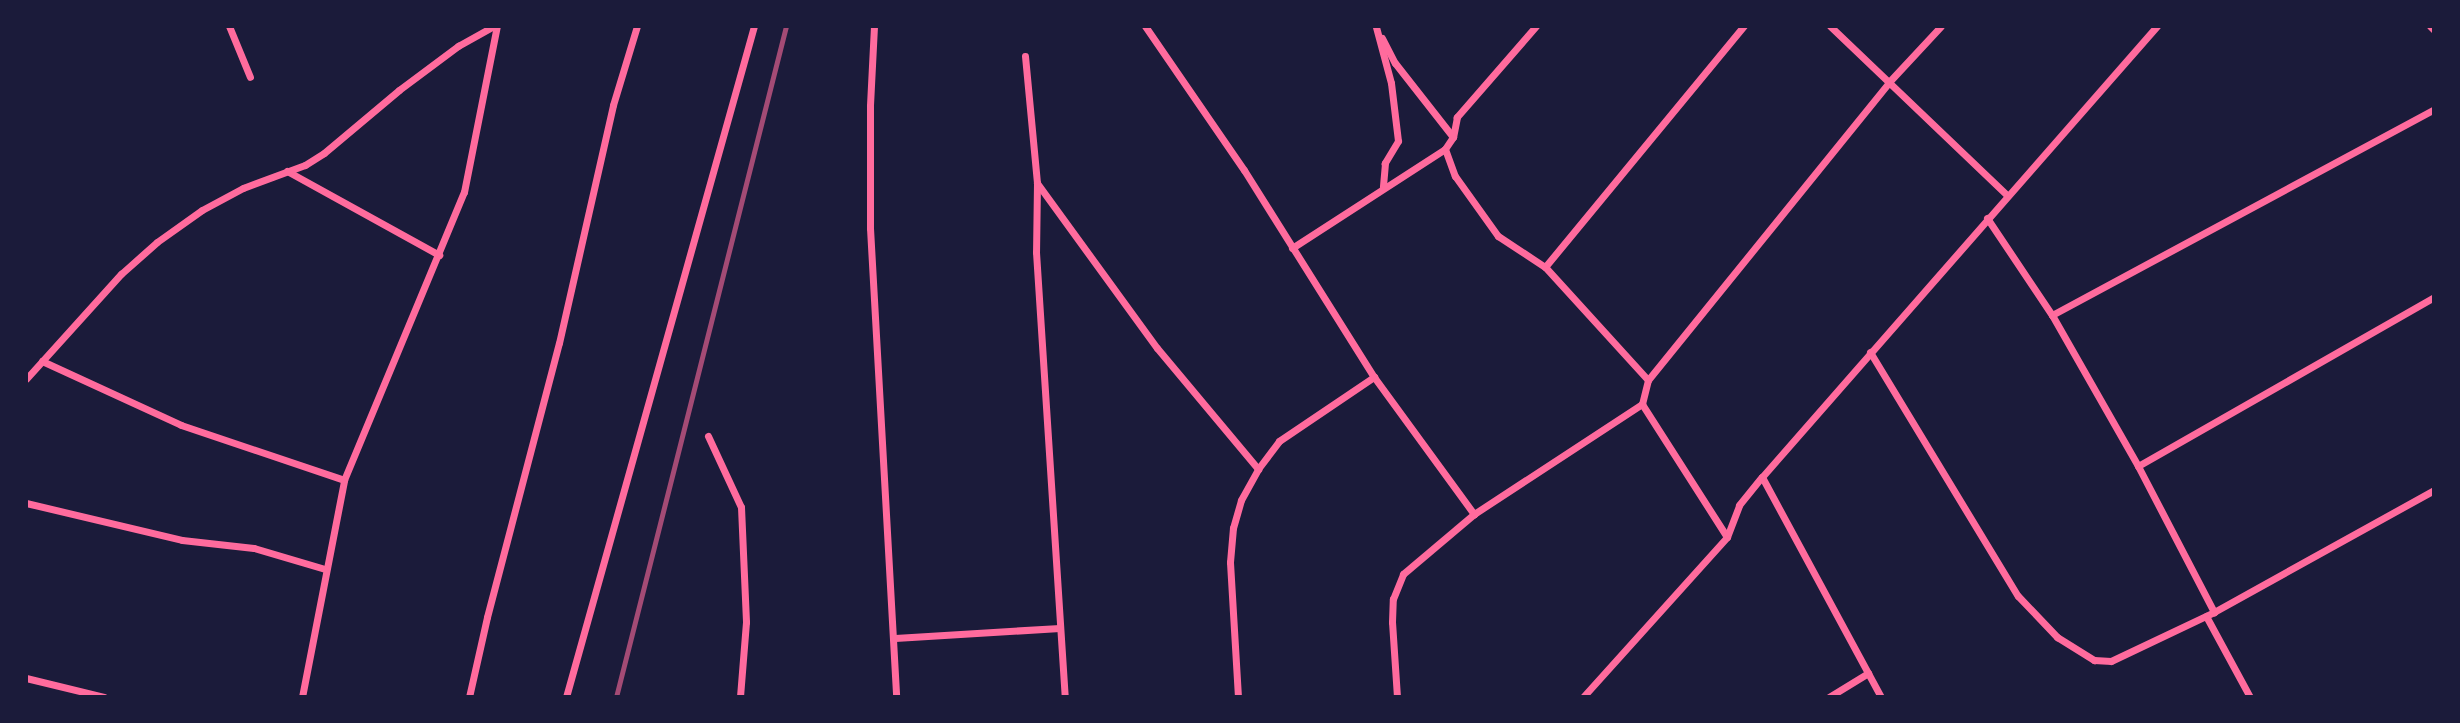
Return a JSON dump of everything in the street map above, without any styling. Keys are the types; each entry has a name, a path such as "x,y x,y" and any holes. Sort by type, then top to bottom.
{"street":[{"path":"229,26 250,77"},
{"path":"26,379 121,274 157,242 202,210 243,188 324,153 399,90 458,46 496,26"},
{"path":"302,697 344,480 464,192 496,26"},
{"path":"469,697 559,343 613,105 637,26"},
{"path":"566,697 754,26"},
{"path":"874,26 870,106 870,228 896,697"},
{"path":"1145,26 1374,377 1474,514"},
{"path":"1376,26 1391,83 1398,141 1385,163 1383,187"},
{"path":"1376,26 1395,63 1453,137"},
{"path":"1292,248 1445,149 1453,137 1457,117 1536,26"},
{"path":"1545,267 1744,26"},
{"path":"1830,26 2007,195"},
{"path":"1397,697 1393,599 1403,574 1474,514 1642,404 1648,380 1889,82 1941,26"},
{"path":"1583,697 1727,537 1739,505 1762,477 2155,27"},
{"path":"1025,56 1037,183 1036,252 1065,697"},
{"path":"2052,315 2434,109"},
{"path":"1445,149 1455,176 1498,236 1545,267 1648,380"},
{"path":"287,171 439,255"},
{"path":"1037,183 1157,348 1258,469"},
{"path":"1987,218 2052,315 2138,466 2214,612"},
{"path":"2138,466 2434,297"},
{"path":"1870,352 2018,596 2057,637 2085,656 2111,661 2206,616 2434,490"},
{"path":"42,361 181,425 344,480"},
{"path":"1238,697 1230,562 1233,528 1241,500 1258,469 1279,441 1374,377"},
{"path":"1642,404 1727,537"},
{"path":"708,436 741,507 746,622 740,697"},
{"path":"1762,477 1881,697"},
{"path":"26,503 182,540 254,548 325,569"},
{"path":"2206,616 2250,697"},
{"path":"895,638 1060,628"},
{"path":"1829,697 1868,673"},
{"path":"26,678 104,697"}],"railway":[{"path":"616,697 786,26"}]}
